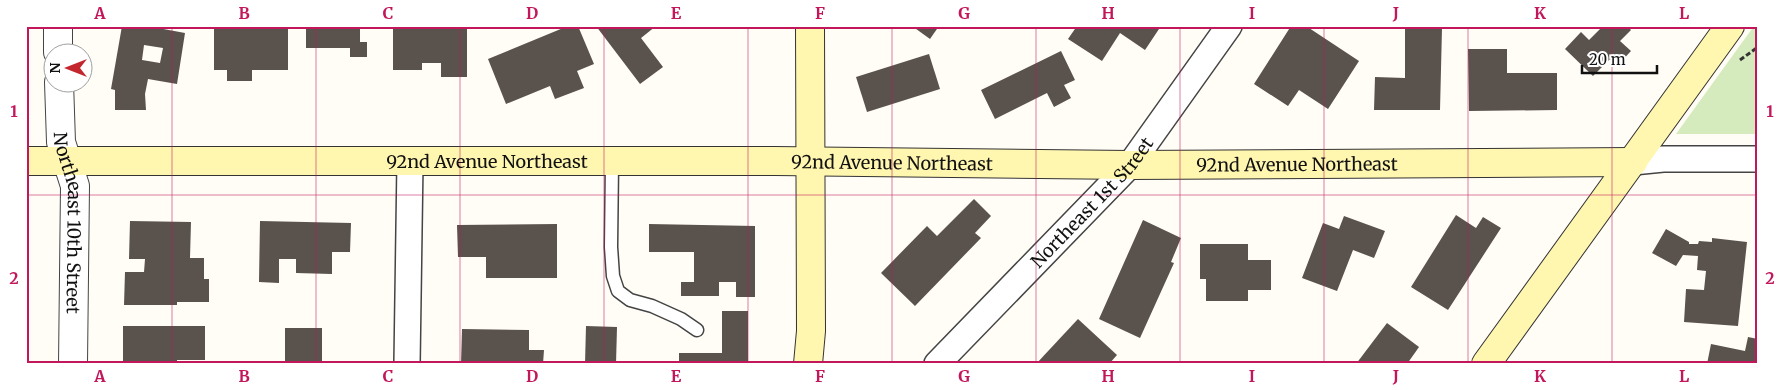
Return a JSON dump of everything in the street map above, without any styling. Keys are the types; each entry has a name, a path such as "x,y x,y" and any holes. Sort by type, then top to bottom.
{"main road":[{"path":"808,364 811,332 810,26"},
{"path":"1486,364 1730,26"},
{"name":"92nd Avenue Northeast","path":"26,162 810,162 1130,165 1633,162"}],"street":[{"path":"58,26 58,42"},
{"name":"Northeast 1st Street","path":"937,364 1130,165 1229,26"},
{"name":"Northeast 10th Street","path":"59,92 61,142 75,186 74,364"},
{"name":"92nd Avenue Northeast","path":"1633,162 1663,159 1758,159"},
{"path":"408,364 410,162"}],"lane":[{"path":"612,162 611,247 613,276 618,291 630,300 652,306 681,319 697,330"}],"green space":[{"path":"1754,26 1758,26 1758,134 1676,134"}],"building":[{"path":"122,26 158,26 158,28 185,33 177,84 148,79 145,94 146,110 115,110 115,90 111,89","holes":["144,45 163,48 160,63 142,60"]},
{"path":"214,26 288,26 288,70 252,70 252,81 227,81 227,70 214,70"},
{"path":"306,26 360,26 360,42 367,42 367,57 350,57 350,48 306,48"},
{"path":"393,26 467,26 467,77 441,77 441,63 422,63 422,70 393,70"},
{"path":"568,26 578,26 594,64 577,71 584,88 555,99 550,86 506,104 488,59"},
{"path":"596,26 656,26 641,38 663,67 640,84"},
{"path":"912,26 939,26 930,39"},
{"path":"1077,26 1161,26 1145,50 1120,33 1102,61 1068,39"},
{"path":"1291,26 1306,26 1359,61 1328,109 1299,90 1288,106 1254,84"},
{"path":"1603,26 1627,26 1631,30 1620,41 1631,51 1617,66 1610,59 1593,76 1565,49 1581,32 1589,40"},
{"path":"1405,27 1442,28 1440,110 1374,110 1375,77 1405,78"},
{"path":"1468,49 1507,49 1507,73 1557,73 1557,110 1469,111"},
{"path":"1061,51 1075,80 1064,85 1071,98 1054,107 1047,93 995,119 981,90"},
{"path":"929,54 940,89 867,112 856,77"},
{"path":"974,199 991,216 975,233 981,238 915,306 881,273 927,226 937,236"},
{"path":"1456,215 1476,228 1483,217 1501,228 1448,310 1411,287"},
{"path":"1344,216 1385,231 1374,258 1353,250 1337,291 1302,278 1323,223 1339,229"},
{"path":"1143,220 1181,238 1171,262 1174,263 1140,338 1099,319"},
{"path":"130,221 191,222 190,258 204,258 204,279 209,279 209,302 177,302 177,305 124,305 125,272 144,272 145,259 129,259"},
{"path":"260,221 351,223 350,252 332,252 332,274 296,273 296,259 279,259 279,283 259,282"},
{"path":"557,224 557,278 486,278 486,257 458,257 457,225"},
{"path":"649,224 755,226 755,297 736,297 736,282 719,282 719,296 681,296 681,282 694,282 694,252 649,252"},
{"path":"1666,229 1689,242 1689,244 1698,244 1699,241 1712,242 1712,238 1747,242 1738,326 1684,322 1686,289 1704,290 1706,271 1697,270 1698,256 1683,255 1676,266 1652,253"},
{"path":"1200,244 1248,244 1248,260 1271,260 1271,290 1248,290 1248,301 1206,301 1206,279 1200,279"},
{"path":"722,311 748,311 748,364 679,364 679,353 722,353"},
{"path":"1078,319 1117,355 1109,364 1036,364"},
{"path":"1387,323 1419,347 1407,364 1356,364"},
{"path":"123,326 205,326 205,360 177,360 177,364 123,364"},
{"path":"586,326 617,327 616,364 585,364"},
{"path":"285,328 322,328 322,364 285,364"},
{"path":"462,329 529,330 529,350 544,350 543,364 461,364"},
{"path":"1748,337 1758,339 1758,364 1707,364 1711,344 1745,351"}]}
